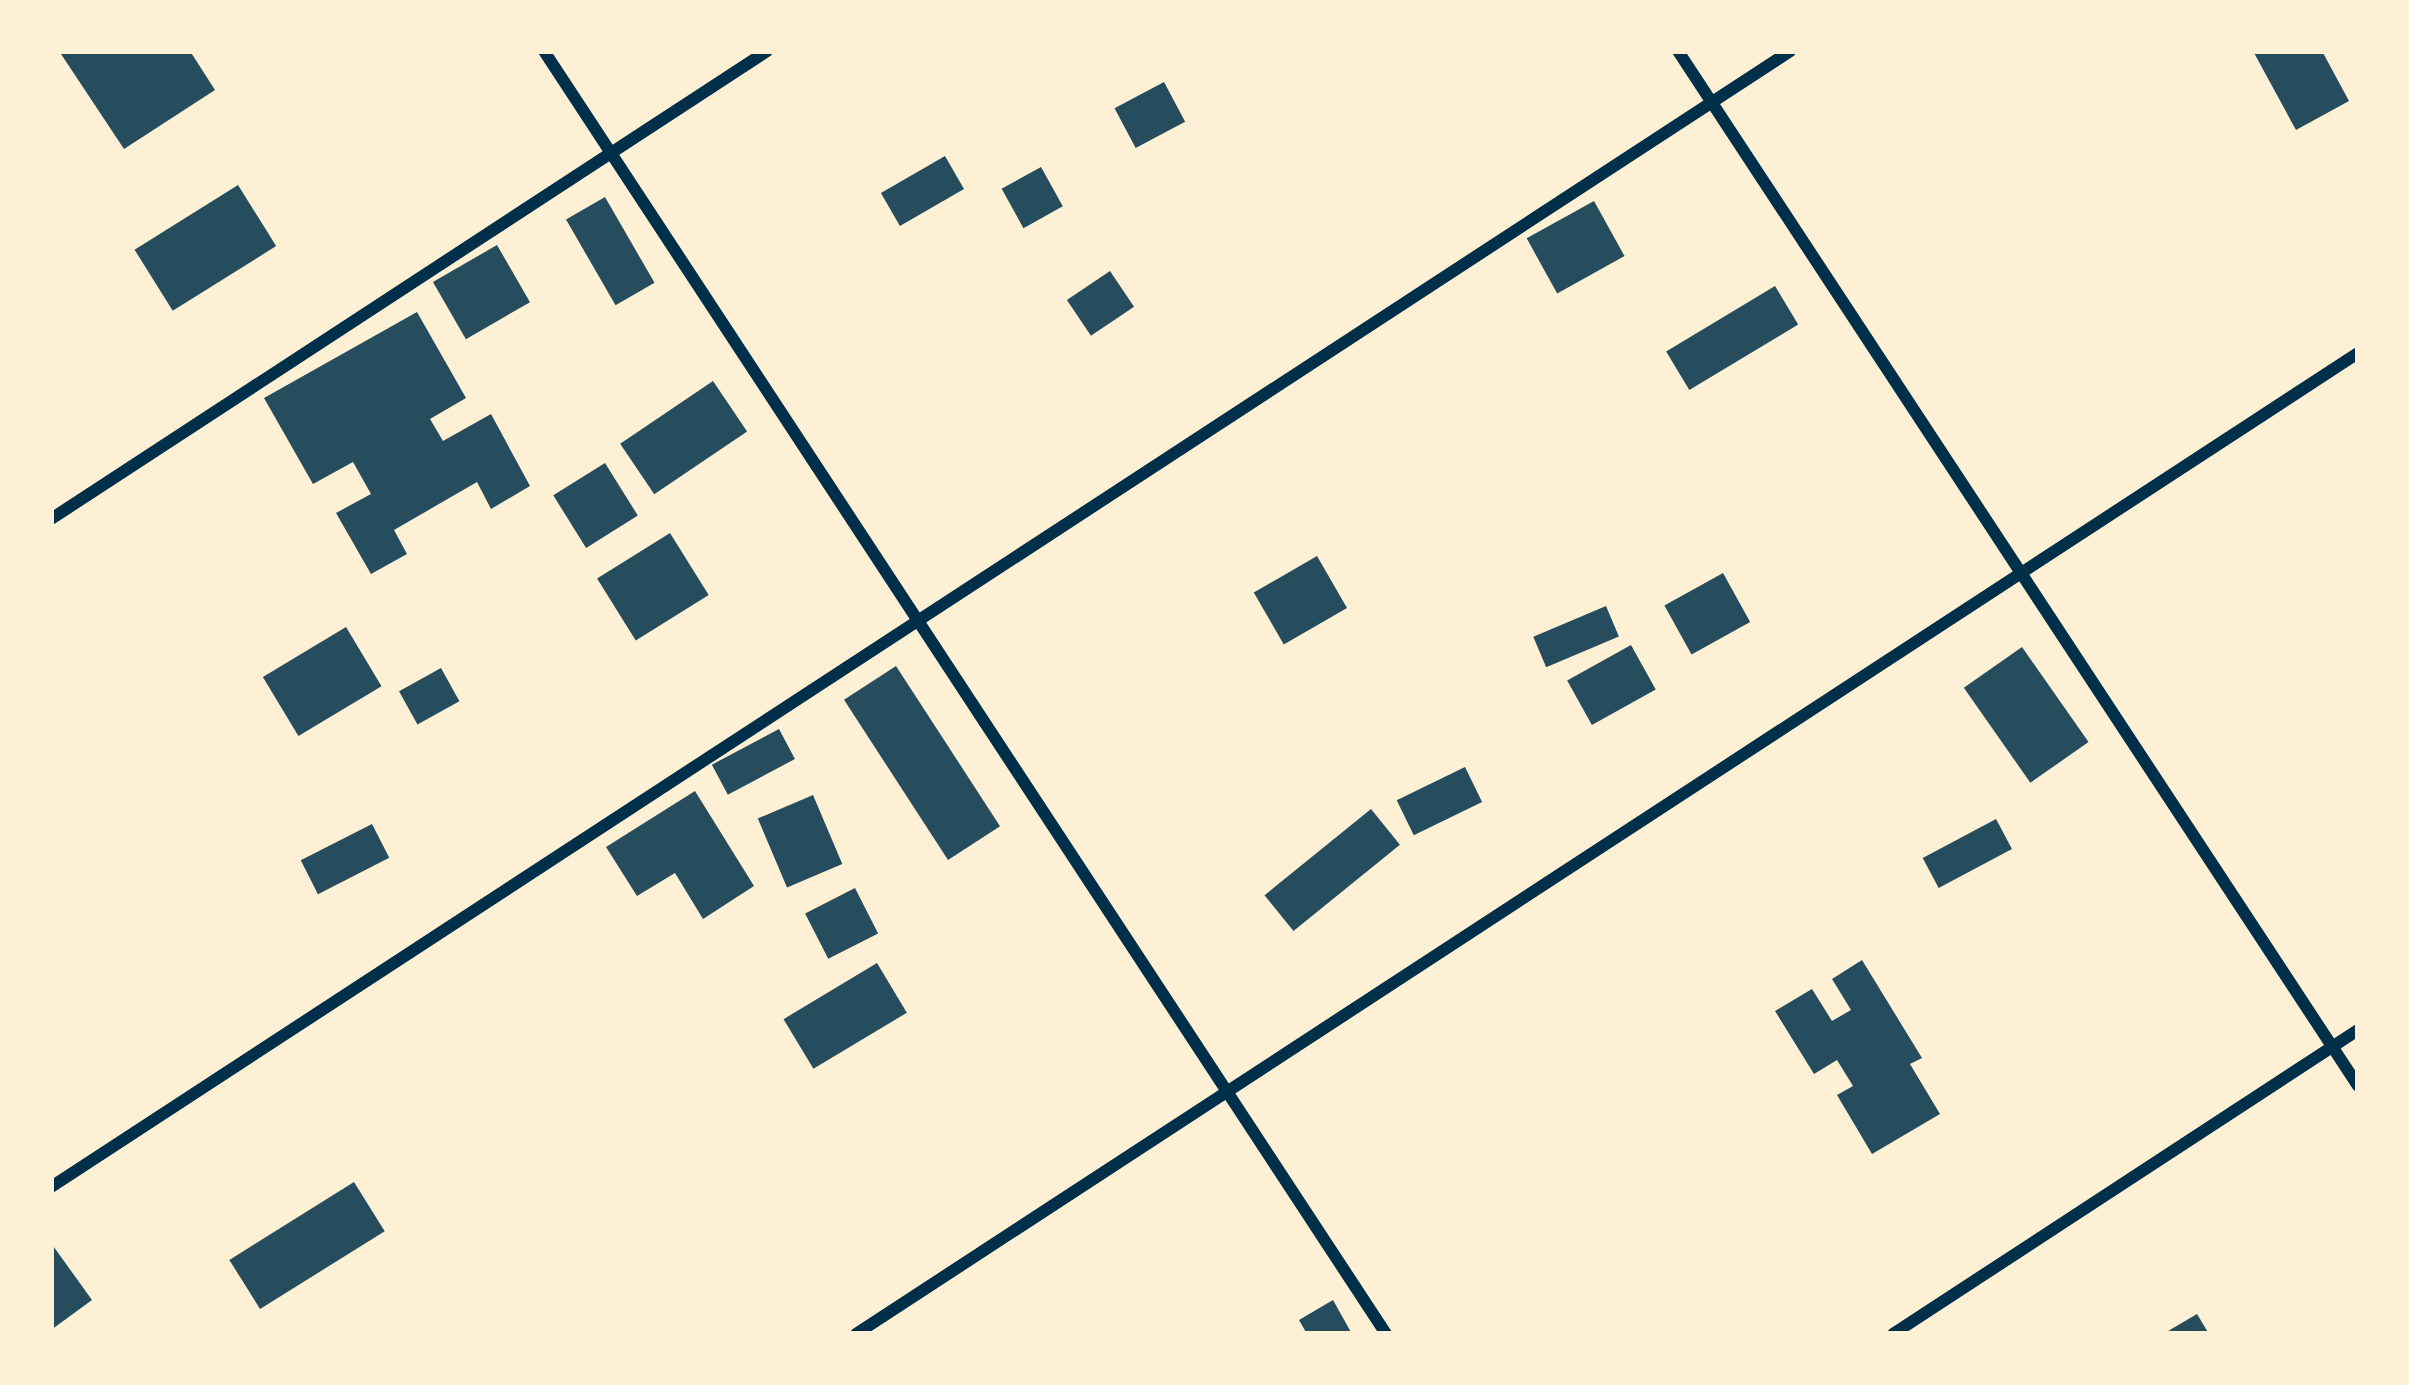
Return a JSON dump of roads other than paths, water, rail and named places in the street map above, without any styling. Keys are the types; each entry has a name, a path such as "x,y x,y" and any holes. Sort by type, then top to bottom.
{"street":[{"path":"544,51 1386,1334"},
{"path":"51,519 767,51"},
{"path":"1678,51 2358,1086"},
{"path":"51,1187 1790,51"},
{"path":"856,1334 2358,353"},
{"path":"1893,1334 2358,1030"}]}
